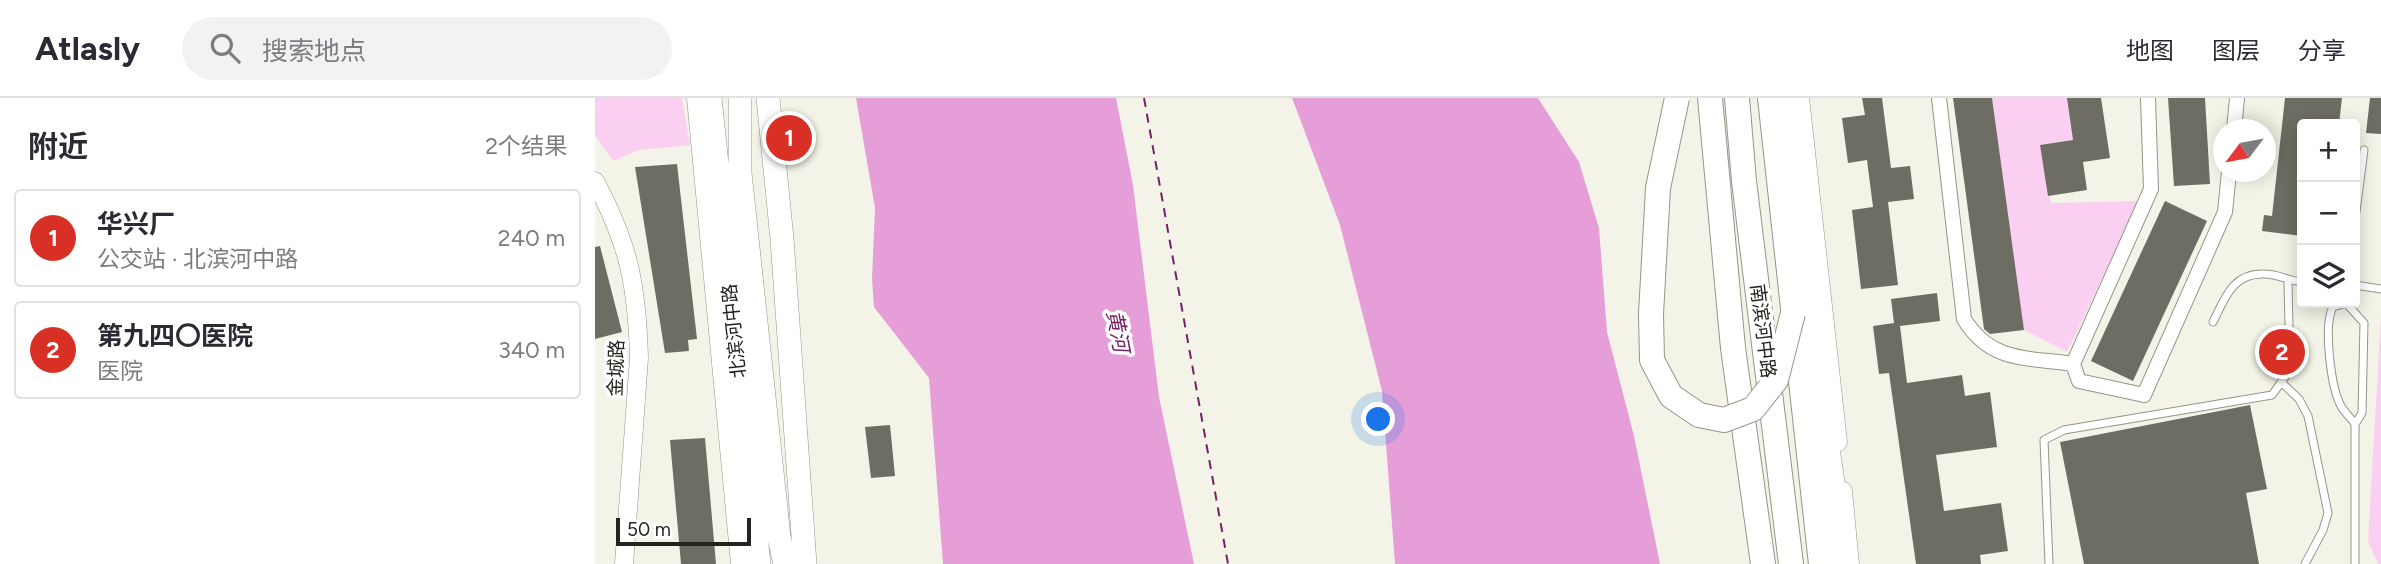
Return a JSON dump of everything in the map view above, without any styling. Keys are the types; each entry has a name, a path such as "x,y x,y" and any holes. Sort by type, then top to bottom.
{"highway":[{"path":"1677,98 1658,188 1651,314 1652,360 1671,396 1699,415 1724,420 1753,409 1776,380 1801,313"},
{"path":"1710,98 1733,348 1763,564"},
{"name":"南滨河中路","path":"1737,98 1744,181 1791,564"},
{"name":"南滨河中路","path":"1770,98 1801,313 1821,564"}],"main road":[{"name":"北滨河中路","path":"710,98 759,564"},
{"path":"740,98 740,173 779,537 785,564"},
{"path":"768,98 805,564"},
{"path":"1785,98 1801,313 1835,496 1832,564"}],"street":[{"path":"696,98 740,564"},
{"path":"1800,98 1850,564"},
{"path":"1939,98 1964,319 1974,336 2001,355 2073,364"},
{"path":"2148,98 2151,189 2073,364 2079,381 2144,395 2225,212 2228,182"},
{"path":"2235,119 2237,98"},
{"name":"金城路","path":"595,181 621,231 635,292 638,324 639,358 624,564"}],"lane":[{"path":"2360,182 2364,150"},
{"path":"2213,322 2233,283 2245,276 2266,274 2297,282"},
{"path":"2049,564 2044,440 2064,430 2272,395 2290,370 2288,281"},
{"path":"2360,286 2381,289"},
{"path":"2332,308 2327,319 2327,342 2340,404 2355,424"},
{"path":"2350,308 2364,323 2362,413 2355,424 2355,564"},
{"path":"2281,383 2299,399 2308,416 2328,513 2323,530 2305,564"}],"shaded area":[{"path":"595,98 682,98 690,145 639,150 613,161 595,135"},
{"path":"1992,98 2067,98 2073,140 2040,145 2051,203 2139,201 2067,352 2024,330"},
{"path":"2381,315 2381,564 2378,564 2368,541"}],"water":[{"name":"黄河","path":"856,98 1116,98 1133,185 1159,397 1194,564 943,564 929,378 874,307 872,279 875,208"},
{"path":"1292,98 1538,98 1579,162 1599,228 1607,332 1634,436 1660,564 1395,564 1382,391 1340,225"}],"building":[{"path":"1862,98 1882,98 1891,168 1910,166 1914,199 1888,202 1898,285 1861,289 1852,210 1873,207 1867,160 1848,163 1842,118 1865,115"},
{"path":"1953,98 1992,98 2024,330 1990,334 1984,329"},
{"path":"2067,98 2101,98 2110,158 2083,162 2087,190 2048,196 2040,145 2073,140"},
{"path":"2168,98 2205,98 2210,184 2174,186"},
{"path":"2285,98 2342,98 2340,119 2297,119 2297,235 2262,231 2264,215 2272,216"},
{"path":"2370,98 2381,98 2381,134 2366,133"},
{"path":"677,164 697,339 688,340 689,351 665,353 635,167"},
{"path":"2165,201 2207,221 2133,381 2091,361"},
{"path":"600,246 622,332 595,339 595,247"},
{"path":"1937,293 1940,321 1900,326 1907,383 1962,375 1965,396 1990,392 1997,447 1936,455 1944,511 2001,503 2008,551 1980,555 1981,564 1916,564 1889,373 1879,374 1873,326 1894,323 1891,299"},
{"path":"2250,405 2267,489 2246,493 2259,564 2084,564 2060,442"},
{"path":"890,425 895,476 871,478 865,427"},
{"path":"705,438 716,564 681,564 670,440"}],"ferry route":[{"path":"1144,98 1228,564"}],"place":[{"name":"华兴厂","path":"789,138"},
{"name":"第九四〇医院","path":"2282,352"}]}
